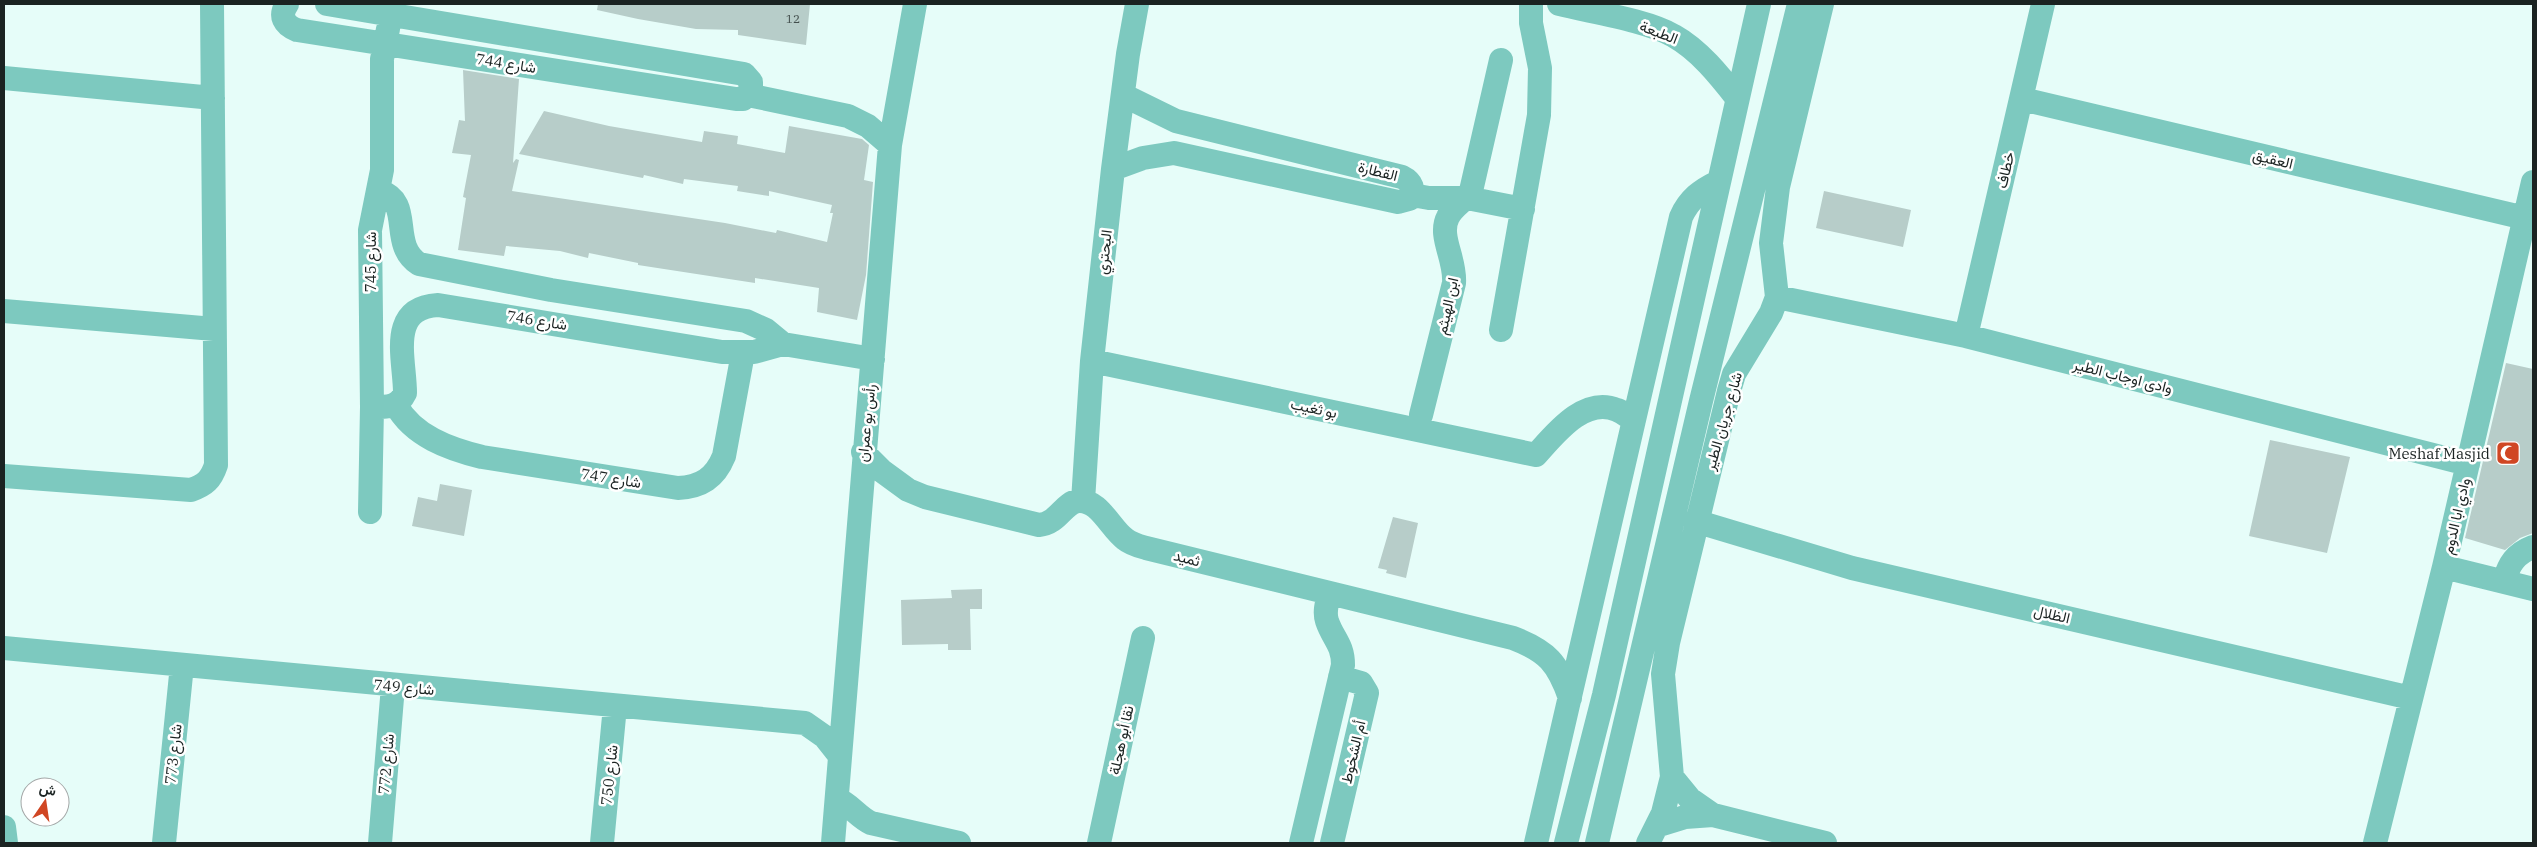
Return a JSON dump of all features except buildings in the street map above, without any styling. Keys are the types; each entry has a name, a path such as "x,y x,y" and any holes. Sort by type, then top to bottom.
{"street":[{"path":"4,476 191,490 203,486 212,477 216,465 212,4"},
{"name":"شارع 744","path":"287,4 283,12 284,20 289,27 384,44 736,99 748,95 848,116 868,126 890,145"},
{"name":"شارع 744","path":"327,4 744,74 751,82 751,90 748,95"},
{"name":"رأس بو عمران","path":"833,843 863,452 873,359 890,145 914,4"},
{"name":"البحتري","path":"1083,501 1092,361 1113,169 1137,4"},
{"path":"1501,330 1540,106 1540,68 1531,23 1531,4"},
{"name":"الطبعة","path":"1559,4 1642,24 1672,34 1697,53 1737,98"},
{"path":"1566,843 1604,695 1759,4"},
{"name":"شارع جريان الطير","path":"1597,843 1701,401 1799,4"},
{"path":"1777,297 1771,243 1778,186 1822,4"},
{"name":"خطاف","path":"1966,336 2044,4"},
{"name":"شارع 745","path":"370,512 372,406 370,235 382,170 382,59 384,44 394,15"},
{"path":"1753,30 1790,40"},
{"name":"ابن الهيثم","path":"1421,415 1454,283 1454,264 1445,241 1446,220 1453,209 1467,198 1471,190 1501,60"},
{"path":"4,78 213,98"},
{"name":"القطارة","path":"1113,169 1143,158 1174,153 1392,201 1402,202 1412,195 1412,184 1402,177 1176,121 1123,95"},
{"name":"العقيق","path":"2022,99 2525,218"},
{"path":"1536,843 1681,217 1690,200 1705,188 1718,182"},
{"name":"وادي ابا الدوم","path":"2375,843 2444,567 2533,182"},
{"name":"شارع 746","path":"378,191 386,193 396,203 402,244 406,252 418,264 551,290 746,322 766,330 783,344"},
{"path":"1412,195 1429,198 1467,198 1523,209"},
{"path":"545,321 551,290"},
{"name":"شارع جريان الطير","path":"1654,834 1672,777 1665,699 1664,660 1696,521 1734,374 1771,313 1777,297"},
{"name":"وادى اوجاب الطير","path":"1777,297 1966,336 2468,464"},
{"name":"شارع 746","path":"396,405 405,393 402,337 404,326 409,317 417,310 427,306 438,305 545,321 722,352 743,353 783,344 873,359"},
{"path":"4,310 214,329"},
{"name":"شارع 747","path":"396,405 401,414 417,430 463,452 482,457 678,488 690,488 702,484 712,477 722,462 743,353"},
{"name":"بو ثغيب","path":"1092,361 1536,455 1575,416 1593,407 1615,409 1634,420"},
{"path":"372,406 396,405"},
{"path":"863,452 882,471 908,490 925,497 1034,524 1049,523 1071,502 1083,501"},
{"name":"ثميد","path":"1083,501 1095,506 1123,538 1136,545 1513,638 1545,653 1560,674 1570,698"},
{"name":"الظلال","path":"1696,521 1852,568 2411,698"},
{"path":"2504,581 2509,564 2521,552 2533,547"},
{"path":"2444,567 2533,588"},
{"name":"أم الشخوط","path":"1301,843 1330,730 1343,657 1339,642 1327,621 1326,611 1329,594"},
{"name":"نقا أبو هجلة","path":"1099,843 1143,638"},
{"path":"1545,653 1569,649 1583,640"},
{"name":"شارع 749","path":"4,648 393,686 805,723"},
{"name":"شارع 773","path":"164,843 182,665"},
{"name":"أم الشخوط","path":"1332,843 1366,693 1361,683 1340,677"},
{"name":"شارع 772","path":"380,843 393,686"},
{"path":"840,756 825,737 805,723 828,711 845,692"},
{"name":"شارع 750","path":"602,843 616,706"},
{"path":"1330,730 1357,736"},
{"path":"1672,777 1690,799 1713,815"},
{"path":"837,799 871,823 959,843"},
{"path":"1654,834 1686,817 1713,815 1824,843"},
{"path":"4,827 6,843"}],"place":[{"name":"Meshaf Masjid","path":"2508,453"}]}
